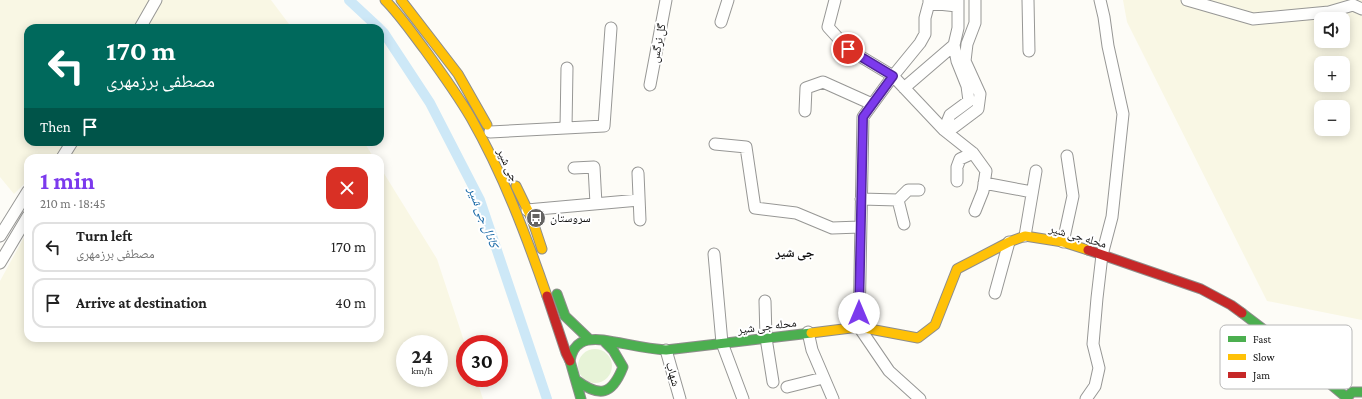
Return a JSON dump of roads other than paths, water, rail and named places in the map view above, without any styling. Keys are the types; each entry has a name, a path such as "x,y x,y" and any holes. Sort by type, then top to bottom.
{"main road":[{"name":"جی شیر","path":"385,0 395,10 454,92 479,132 529,243 570,361"},
{"path":"405,2 458,74 492,135"},
{"name":"جی شیر","path":"512,176 532,219 546,260"},
{"name":"محله جی شیر","path":"604,340 647,349 666,350 859,327 918,338 935,325 957,269 1008,242 1025,236 1063,242 1201,289 1231,305 1257,325"},
{"path":"555,288 565,316 589,339"},
{"path":"581,399 570,361 570,356 574,346 589,339 604,340 613,350 629,361"},
{"path":"576,380 581,385 597,394 606,394 617,388 629,361 647,349"},
{"name":"محله جی شیر","path":"1334,389 1346,398"},
{"path":"1346,398 1352,392 1361,391"}],"street":[{"path":"142,24 156,0"},
{"name":"گل نرگس","path":"650,85 666,0"},
{"path":"721,22 728,0"},
{"path":"835,0 828,27 848,49 893,76 944,130 972,153 986,171 983,191 975,211"},
{"path":"944,130 954,128 978,109 980,94 965,61 967,44 975,23 975,0"},
{"path":"1028,0 1029,51"},
{"path":"1086,399 1095,386 1099,368 1094,344 1097,298 1102,255 1112,217 1123,114 1108,46 1100,0"},
{"path":"1187,0 1253,19 1329,12 1353,5 1362,9"},
{"path":"920,399 889,371 859,327 860,227 863,117 893,76 920,43 925,34 925,18 929,2 958,3 958,28 954,45 957,61 967,86 969,101 950,115 944,130"},
{"path":"492,135 604,126 611,28"},
{"path":"904,88 954,45"},
{"path":"566,128 567,68"},
{"path":"805,111 806,88 823,82 872,104"},
{"path":"715,144 746,147 755,208 796,213 832,228 860,227"},
{"path":"958,181 956,167 960,159 972,153"},
{"path":"1063,242 1073,196 1067,156"},
{"path":"574,168 594,167 596,204"},
{"path":"1025,236 1036,171"},
{"path":"638,173 640,220"},
{"path":"984,183 1032,192"},
{"path":"861,199 898,200 908,190 920,190"},
{"path":"0,236 24,197"},
{"path":"527,210 639,200"},
{"path":"898,200 904,224"},
{"path":"0,263 24,223"},
{"path":"995,293 1008,242"},
{"path":"714,254 722,343 743,399"},
{"path":"765,300 766,338 773,382"},
{"path":"808,332 812,350 833,399"},
{"name":"شهاب","path":"666,350 680,399"},
{"path":"787,387 823,378"}],"waterway":[{"name":"کانال جی شیر","path":"349,0 375,24"},
{"name":"کانال جی شیر","path":"384,33 430,103 480,200 547,399"}],"place":[{"name":"سروستان","path":"536,218"}],"district":[{"name":"جی شیر","path":"795,252"}]}
